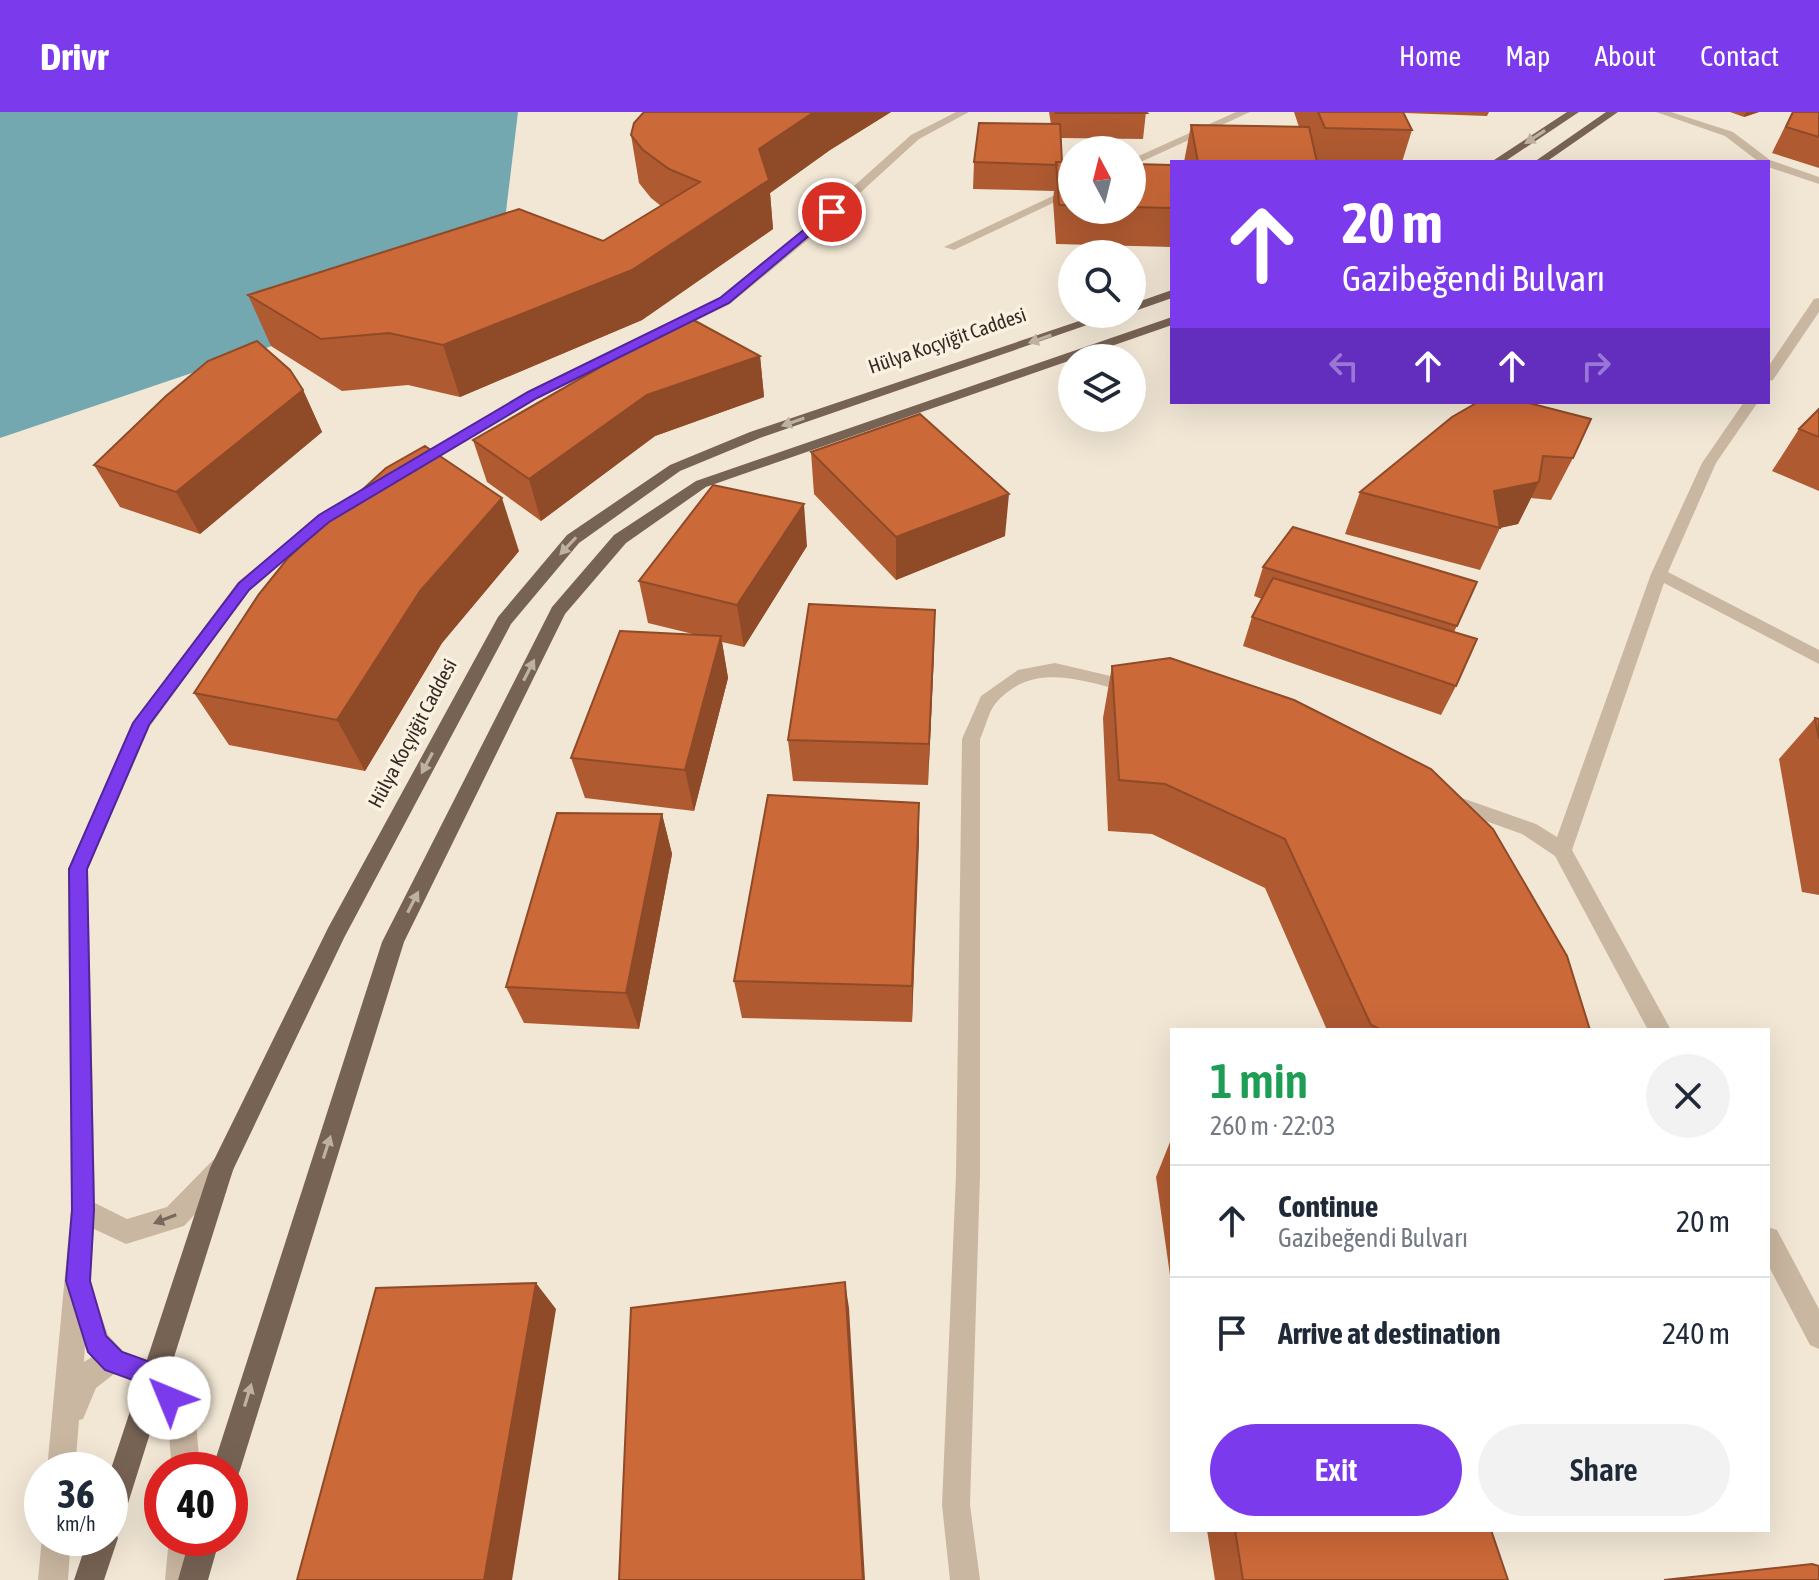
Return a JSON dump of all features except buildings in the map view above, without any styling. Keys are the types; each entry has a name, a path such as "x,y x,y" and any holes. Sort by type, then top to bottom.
{"main road":[{"path":"1499,160 1574,112"},
{"path":"1542,160 1613,112"},
{"path":"1146,303 1170,295"},
{"path":"232,1452 393,942 558,611 620,539 701,484 1170,322"},
{"name":"Hülya Koçyiğit Caddesi","path":"128,1460 222,1168 335,934 504,621 573,539 675,468 755,435 1072,328"},
{"path":"89,1580 97,1556"},
{"path":"193,1580 200,1556"}],"street":[{"path":"402,472 532,395 725,301 811,231 915,137 964,112"},
{"path":"1146,157 1245,112"},
{"path":"1661,112 1729,134 1764,160"},
{"path":"1770,163 1819,181"},
{"path":"950,247 1058,197"},
{"path":"1770,374 1819,302"},
{"path":"1562,850 1659,574 1709,463 1750,404"},
{"path":"63,1452 83,1210 78,869 142,723 244,586 324,519 376,488"},
{"path":"1659,574 1819,658"},
{"path":"965,1580 956,1505 968,1175 971,739 987,701 1024,674 1055,669 1162,696"},
{"path":"1426,792 1529,829 1562,850 1659,1028"},
{"path":"83,1210 126,1232 163,1221 175,1217 222,1168"},
{"path":"1770,1243 1819,1336"},
{"path":"78,1281 97,1343 114,1361 155,1376 182,1421 185,1452"},
{"path":"64,1436 81,1385 94,1368 114,1361"},
{"path":"53,1580 55,1556"},
{"path":"180,1580 182,1556"}],"water":[{"path":"0,112 518,112 501,253 478,276 0,438"}],"route":[{"path":"169,1398 155,1376 114,1361 97,1343 78,1281 83,1210 78,869 142,723 244,586 324,519 532,395 725,301 832,212"}]}
